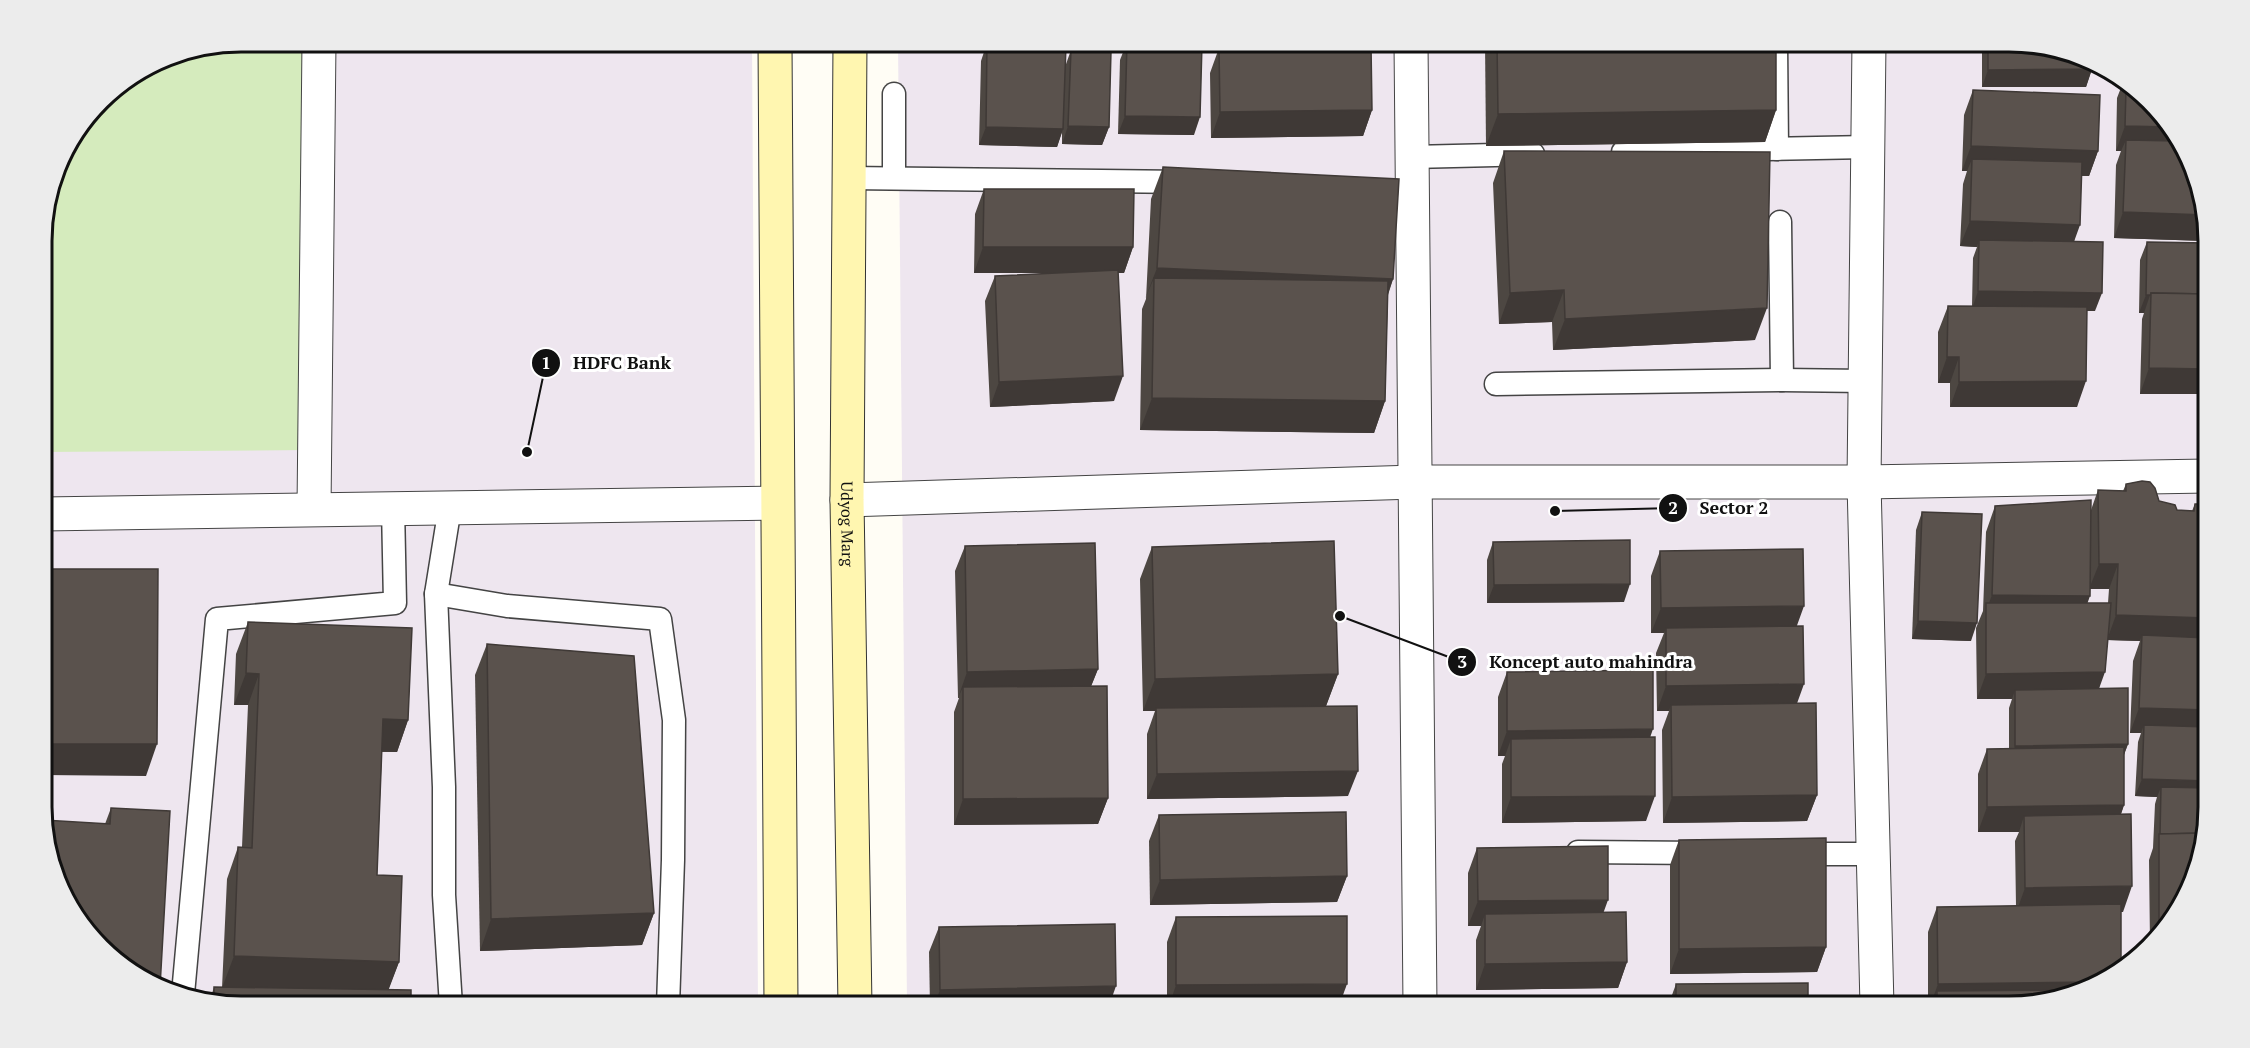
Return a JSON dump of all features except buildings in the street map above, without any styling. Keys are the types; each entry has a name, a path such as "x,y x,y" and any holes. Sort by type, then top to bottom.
{"street":[{"path":"314,509 319,53"},
{"path":"775,53 781,996"},
{"name":"Udyog Marg","path":"850,53 847,500 855,996"},
{"path":"1411,53 1405,175 1414,483 1420,995"},
{"path":"1869,53 1864,482 1877,995"},
{"path":"847,500 1414,483 1864,482 2198,476"},
{"path":"53,513 777,503"}],"lane":[{"path":"1776,53 1777,149"},
{"path":"894,94 894,178"},
{"path":"1599,153 1868,147"},
{"path":"1405,175 1551,154"},
{"path":"849,178 1203,182"},
{"path":"1780,222 1782,380"},
{"path":"1496,384 1866,381"},
{"path":"184,986 217,620 394,603 393,507"},
{"path":"450,507 436,594 444,787 444,895 450,996"},
{"path":"436,594 507,606 660,619 674,720 673,860 668,996"},
{"path":"1556,851 1723,853"},
{"path":"1770,853 1874,854"}],"shaded area":[{"path":"752,53 758,996 241,996 192,989 169,981 126,957 91,922 78,901 59,856 54,832 53,229 59,192 67,169 84,136 126,91 158,72 192,59 216,54"},
{"path":"898,53 2021,53 2046,56 2070,63 2103,78 2124,91 2159,126 2183,169 2191,192 2198,241 2198,807 2194,844 2183,879 2172,901 2159,922 2114,964 2070,985 2046,992 2021,995 907,996"}],"green space":[{"path":"309,53 310,450 53,452 53,229 59,192 67,169 91,126 126,91 158,72 192,59 216,54"}],"place":[{"name":"HDFC Bank","path":"527,452"},
{"name":"Sector 2","path":"1555,511"},
{"name":"Koncept auto mahindra","path":"1340,616"}]}
